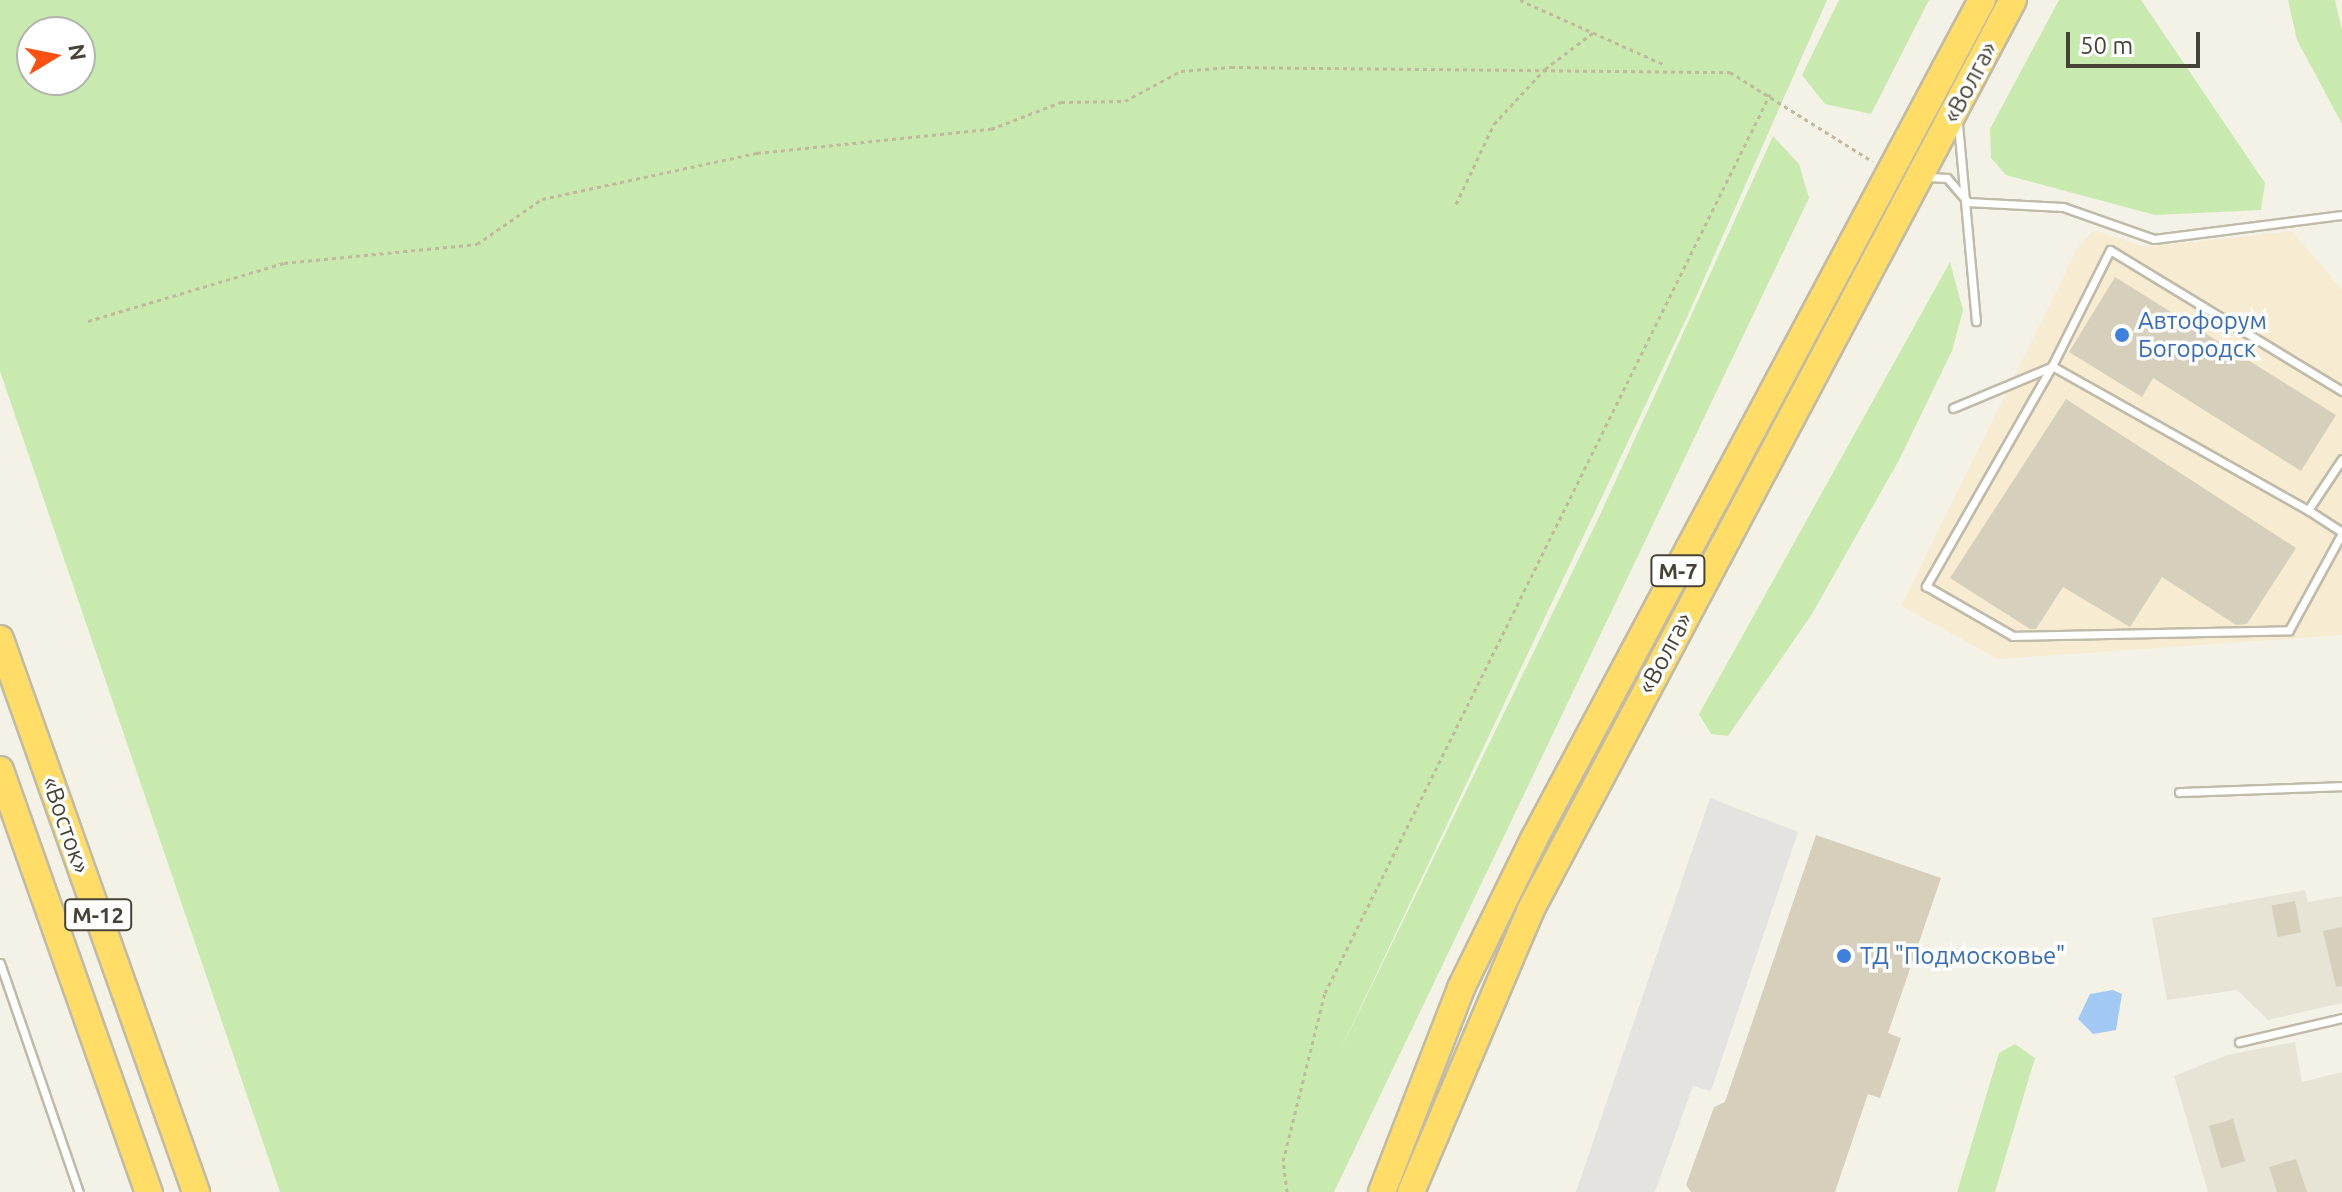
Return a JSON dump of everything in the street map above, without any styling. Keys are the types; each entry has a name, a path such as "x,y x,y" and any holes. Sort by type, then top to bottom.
{"highway":[{"name":"«Волга»","path":"1382,1192 1394,1153 1461,988 1534,839 1982,0"},
{"name":"«Волга»","path":"1411,1192 1530,911 2013,0"},
{"name":"«Восток»","path":"0,639 196,1192"},
{"name":"«Восток»","path":"0,770 149,1192"}],"lane":[{"path":"1956,109 1976,321"},
{"path":"1919,178 1947,178 1967,202 2063,207 2154,239 2342,215"},
{"path":"2052,366 2342,532 2289,630 2013,636 1926,586 2052,366 2110,250 2342,391"},
{"path":"1953,408 2052,366"},
{"path":"2308,510 2342,459"},
{"path":"2179,792 2342,786"},
{"path":"0,963 79,1192"},
{"path":"2239,1042 2342,1018"}],"path":[{"path":"1520,0 1669,67"},
{"path":"1456,204 1494,124 1545,69 1594,32"},
{"path":"88,321 284,263 477,244 542,199 757,153 991,129 1061,102 1125,101 1181,71 1669,67 1730,72 1770,94 1829,138 1890,170"},
{"path":"1287,1192 1283,1161 1325,993 1770,94"}],"shaded area":[{"path":"2094,230 2146,247 2292,231 2342,290 2342,635 1998,659 1901,606 2078,247"},
{"path":"1710,798 1798,832 1711,1091 1693,1086 1655,1192 1576,1192"},
{"path":"2305,890 2308,902 2342,896 2342,1003 2268,1020 2237,990 2167,1000 2152,918"},
{"path":"2295,1042 2302,1082 2342,1072 2342,1192 2208,1192 2174,1076 2227,1055"}],"green space":[{"path":"0,0 1827,0 1688,315 1338,1055 1600,515 1773,136 1799,164 1809,198 1334,1192 280,1192 0,371"},
{"path":"1839,0 1929,0 1871,114 1825,104 1802,75"},
{"path":"2059,0 2141,0 2265,183 2261,210 2155,215 2006,175 1991,158 1990,129"},
{"path":"2288,0 2335,0 2342,30 2342,124 2297,40"},
{"path":"1950,262 1963,310 1952,351 1899,460 1812,614 1728,736 1711,734 1699,714"},
{"path":"2015,1044 2035,1058 1995,1192 1957,1192 1999,1053"}],"water":[{"path":"2113,990 2122,994 2116,1030 2093,1034 2078,1019 2090,994"}],"building":[{"path":"2115,277 2336,415 2301,471 2153,378 2142,397 2069,352"},
{"path":"2066,399 2296,548 2247,624 2236,625 2162,577 2130,627 2063,587 2036,629 2030,629 1950,578"},
{"name":"ТД \"Подмосковье\"","path":"1816,835 1941,878 1888,1033 1901,1038 1880,1098 1868,1094 1835,1192 1691,1192 1686,1185 1714,1107 1725,1102"},
{"path":"2295,901 2301,932 2278,937 2271,906"},
{"path":"2342,927 2342,986 2336,987 2323,931"},
{"path":"2233,1119 2245,1161 2221,1168 2209,1126"},
{"path":"2296,1159 2307,1192 2277,1192 2269,1167"}],"place":[{"name":"Автофорум Богородск","path":"2122,335"},
{"name":"ТД \"Подмосковье\"","path":"1844,956"}]}
